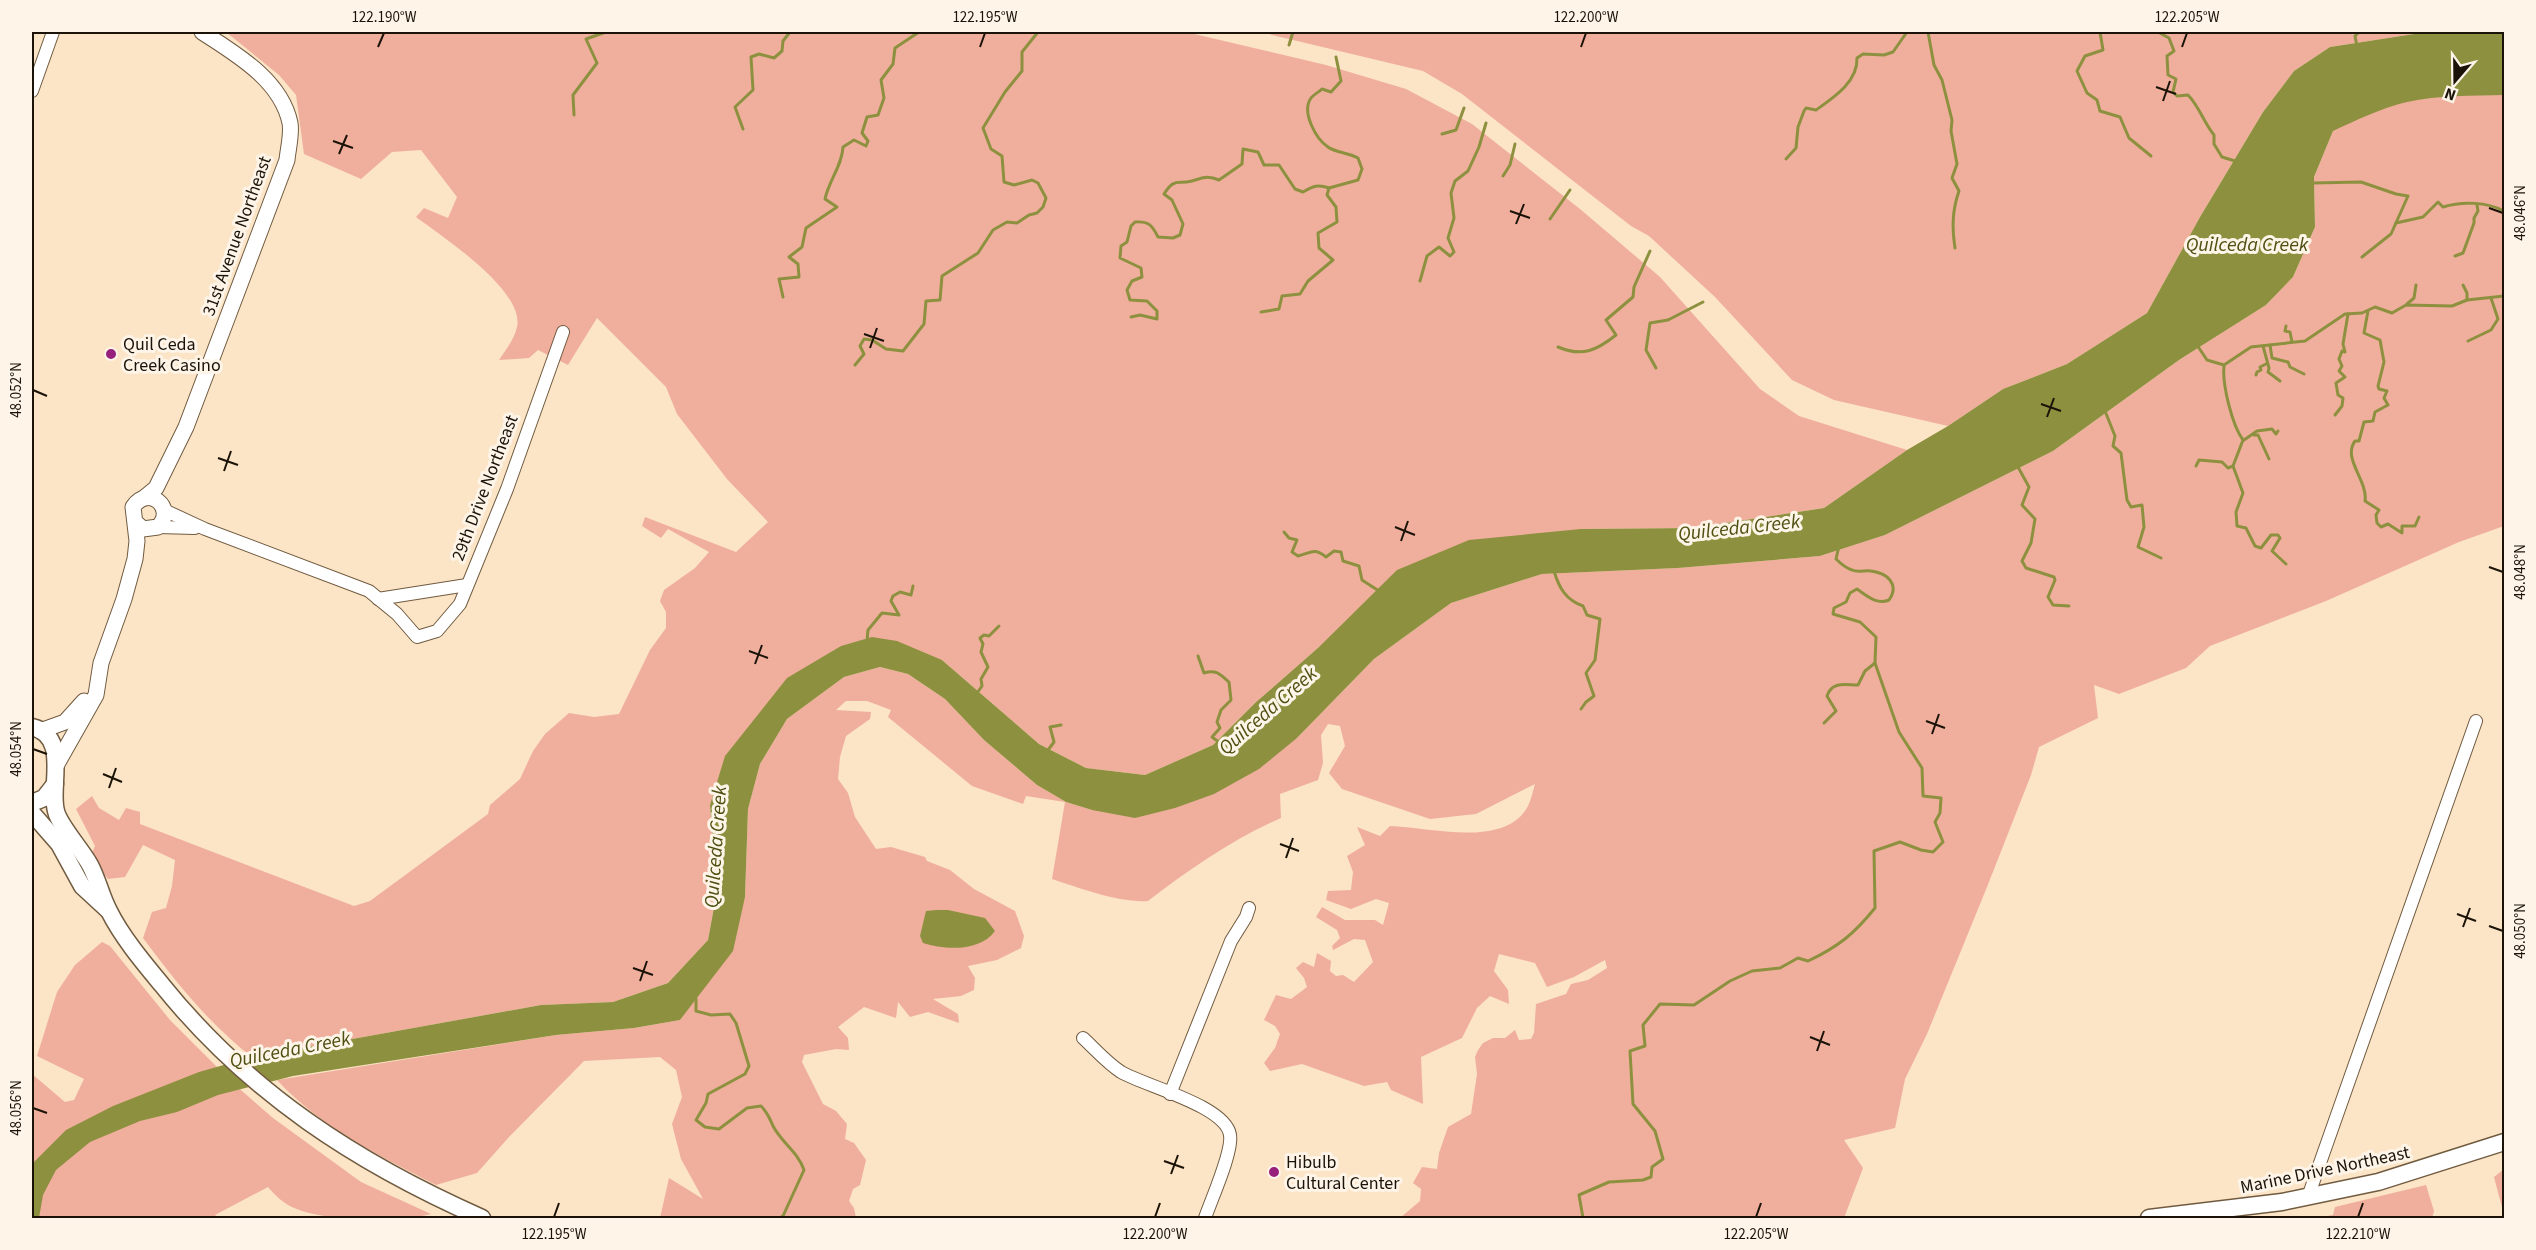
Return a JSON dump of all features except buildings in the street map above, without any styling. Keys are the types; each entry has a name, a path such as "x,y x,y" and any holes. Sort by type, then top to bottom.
{"main road":[{"path":"35,727 47,736 57,764 56,814 90,865 109,911 174,1000 251,1079 291,1111 382,1170 444,1202 482,1218"},
{"path":"32,803 44,798 55,784"},
{"path":"32,813 59,844 82,886 109,911"},
{"name":"Marine Drive Northeast","path":"2150,1218 2226,1210 2308,1197 2378,1182 2505,1143"}],"street":[{"path":"32,91 53,32"},
{"name":"31st Avenue Northeast","path":"145,498 156,488 186,427 287,160 290,123 277,92 244,59 202,32"},
{"name":"29th Drive Northeast","path":"378,599 397,614 417,637 437,631 460,604 507,489 563,332"},
{"name":"31st Avenue Northeast","path":"164,508 165,491 182,452 186,427"},
{"path":"57,764 73,732 96,695 97,681 124,599 136,551 134,507 140,500 156,499 164,508 205,529 369,591 378,599 467,585"},
{"path":"124,599 140,572 155,528 164,518 164,508"},
{"path":"135,522 143,528 205,529"},
{"path":"35,727 51,729 73,716 97,681"},
{"path":"2308,1197 2476,721"},
{"path":"1170,1094 1231,941 1249,908"},
{"path":"1083,1038 1119,1071 1212,1112 1221,1119 1230,1135 1230,1148 1205,1218"}],"shaded area":[{"path":"226,32 1186,32 1326,65 1406,89 1472,124 1580,209 1660,277 1760,389 1799,416 1907,450 1824,508 1692,528 1581,529 1319,647 1255,703 1213,745 1145,775 1086,768 1039,744 942,660 841,646 710,805 717,891 708,940 668,983 613,1002 541,1005 252,1057 207,1016 180,986 143,938 152,912 166,908 172,886 175,860 143,845 125,877 108,879 90,858 95,846 76,809 92,796 99,808 119,820 126,808 140,812 140,824 354,906 370,901 488,814 490,805 520,779 533,751 545,734 569,713 594,717 619,714 650,650 666,628 666,612 660,601 664,590 695,568 709,552 668,529 661,538 642,526 645,517 736,552 768,522 727,479 677,414 666,387 597,318 568,365 538,350 529,358 499,360 516,331 516,313 508,297 480,266 416,217 424,208 448,218 457,197 421,150 392,152 361,179 304,154 296,95 279,75"},
{"path":"1260,32 2427,32 2330,47 2294,71 2263,112 2200,217 2147,313 2067,364 2003,389 1948,426 1834,400 1792,380 1715,297 1649,236 1631,226 1462,94 1423,71"},
{"path":"2504,72 2504,526 2459,542 2326,601 2210,646 2186,668 2119,694 2094,685 2098,718 2039,747 2031,775 1987,887 1927,1034 1905,1079 1895,1128 1844,1140 1863,1168 1844,1218 1400,1218 1420,1201 1421,1189 1413,1183 1422,1167 1437,1169 1439,1153 1448,1127 1471,1114 1477,1074 1475,1057 1483,1043 1493,1038 1505,1038 1515,1030 1519,1040 1531,1039 1534,1033 1536,1004 1566,994 1571,984 1588,980 1607,968 1605,960 1574,977 1547,987 1535,963 1499,954 1494,971 1508,990 1509,1004 1490,996 1477,1008 1462,1038 1421,1057 1423,1104 1391,1090 1387,1082 1364,1086 1302,1064 1270,1071 1264,1063 1275,1048 1280,1034 1275,1026 1264,1020 1276,995 1291,999 1307,987 1304,978 1296,968 1303,962 1314,967 1317,953 1331,961 1330,971 1336,976 1343,975 1354,982 1373,962 1365,940 1354,939 1333,950 1332,946 1340,938 1337,930 1316,917 1322,907 1345,920 1375,920 1383,925 1389,903 1376,899 1351,909 1326,900 1328,891 1351,890 1353,872 1347,856 1365,845 1357,827 1380,836 1390,826 1465,832 1502,827 1517,819 1528,806 1535,784 1476,814 1430,819 1342,789 1329,773 1345,746 1340,726 1328,724 1321,735 1323,763 1318,780 1280,794 1281,818 1212,855 1148,901 1137,901 1100,894 1052,879 1065,802 1026,796 1023,804 972,786 888,717 891,710 867,701 846,701 836,710 871,712 870,719 846,736 840,757 838,779 848,793 855,817 876,849 891,847 925,857 927,861 950,870 974,889 1015,911 1024,936 1021,948 997,960 968,966 975,978 974,990 961,996 933,999 958,1014 959,1023 928,1012 910,1017 898,1002 896,1018 864,1007 838,1027 848,1038 849,1050 836,1049 804,1055 802,1062 823,1104 836,1111 847,1124 845,1139 854,1143 866,1160 860,1185 853,1189 849,1201 854,1208 856,1218 660,1218 669,1178 703,1199 681,1159 672,1124 682,1097 676,1070 660,1057 584,1061 477,1173 436,1185 373,1152 331,1126 294,1097 277,1080 556,1035 634,1028 680,1020 745,897 748,809 760,764 787,719 844,677 880,667 908,674 945,699 984,740 1037,785 1066,802 1092,810 1297,738 1374,659 1451,603 1542,574 1678,568 1820,556 1885,535 2053,451 2179,360 2266,305 2293,277 2315,227 2314,177 2333,131 2356,99"},
{"path":"102,942 110,946 170,1020 234,1084 273,1118 361,1182 431,1214 378,1220 335,1218 298,1210 285,1203 268,1187 215,1215 219,1218 32,1218 32,1074 65,1102 74,1100 84,1079 37,1056 57,992 75,965"},
{"path":"2504,1169 2504,1215 2494,1177"},
{"path":"2426,1185 2434,1211 2432,1218 2316,1218 2333,1215 2335,1207"}],"water":[{"name":"Quilceda Creek","path":"2427,32 2504,32 2504,95 2443,97 2407,102 2378,111 2333,131 2314,177 2315,227 2293,277 2266,305 2179,360 2053,451 1885,535 1820,556 1678,568 1542,574 1451,603 1374,659 1297,738 1259,769 1214,794 1175,808 1135,818 1092,810 1066,802 1037,785 984,740 945,699 908,674 880,667 844,677 787,719 760,764 748,809 745,897 733,951 680,1020 634,1028 556,1035 293,1076 218,1095 177,1112 140,1121 90,1142 56,1170 43,1195 39,1218 32,1218 32,1164 66,1130 113,1106 199,1072 252,1057 541,1005 613,1002 668,983 708,940 717,891 710,805 725,756 787,678 841,646 872,637 897,641 942,660 1039,744 1086,768 1145,775 1213,745 1255,703 1319,647 1397,570 1469,540 1581,529 1692,528 1824,508 1907,450 2003,389 2067,364 2147,313 2200,217 2263,112 2294,71 2330,47"},
{"path":"948,910 985,918 995,931 981,943 962,948 923,943 920,936 926,911"}],"waterway":[{"path":"574,115 573,95 597,63 586,39 606,32"},
{"path":"743,129 735,107 753,90 751,57 759,54 774,58 782,51 783,41 790,32"},
{"path":"783,297 779,279 799,277 798,264 789,257 802,247 806,228 837,207 825,199 843,147 854,140 866,146 868,141 862,133 867,117 878,115 884,98 881,80 893,64 895,48 919,32"},
{"path":"855,365 864,354 860,346 864,339 872,340 886,349 903,351 924,324 926,301 940,300 942,276 978,253 993,230 1007,222 1017,223 1037,213 1043,207 1046,198 1038,183 1032,180 1014,185 1004,182 1002,156 991,149 983,128 1005,92 1022,71 1022,52 1038,32"},
{"path":"1289,45 1293,32"},
{"path":"1786,159 1796,148 1798,127 1806,108 1816,110 1843,88 1853,75 1857,58 1863,54 1884,55 1893,52 1907,32"},
{"path":"1928,32 1934,65 1942,80 1952,120 1951,131 1957,164 1952,178 1959,191 1953,220 1955,248"},
{"path":"2100,32 2103,50 2085,56 2077,71 2087,93 2097,100 2100,111 2120,117 2129,138 2151,156"},
{"path":"2158,32 2169,38 2174,51 2167,56 2168,75 2176,79 2173,92 2177,96 2188,95 2214,135 2214,144 2222,157 2235,161"},
{"path":"2357,46 2355,36 2359,32"},
{"path":"1261,312 1279,309 1282,296 1300,294 1308,281 1333,260 1319,248 1318,233 1337,222 1336,207 1327,195 1329,188 1358,180 1362,169 1358,158 1331,149 1323,143 1309,118 1308,104 1312,97 1322,89 1331,92 1341,81 1336,57"},
{"path":"1442,134 1456,130 1464,108"},
{"path":"1420,281 1427,256 1439,247 1450,256 1454,252 1448,238 1454,218 1451,193 1455,181 1468,171 1479,147 1486,123"},
{"path":"1503,176 1510,165 1515,144"},
{"path":"1131,317 1140,315 1157,319 1157,311 1147,301 1130,300 1127,290 1132,281 1142,277 1141,268 1120,258 1121,246 1127,242 1131,226 1135,222 1150,225 1158,237 1173,238 1180,235 1183,224 1172,200 1164,194 1174,183 1205,178 1219,180 1242,164 1243,149 1258,152 1264,165 1279,165 1295,189 1303,192 1316,186 1329,188"},
{"path":"2313,183 2361,182 2408,196 2391,234 2362,257"},
{"path":"1550,219 1570,190"},
{"path":"2396,223 2423,217 2438,202 2443,207 2474,203 2504,211"},
{"path":"2455,256 2463,253 2478,211 2477,205"},
{"path":"1558,347 1574,352 1588,351 1616,335 1606,320 1633,297 1634,287 1650,251"},
{"path":"2407,304 2414,298 2416,285"},
{"path":"2463,285 2467,293 2467,300"},
{"path":"2197,345 2207,360 2224,365 2251,347 2305,341 2345,314 2362,313 2375,307 2392,313 2406,305 2452,306 2467,300 2504,296"},
{"path":"2468,341 2491,330 2498,319 2491,298"},
{"path":"1656,368 1646,350 1650,323 1668,320 1703,302"},
{"path":"2368,311 2364,333 2380,340 2384,362 2378,386 2379,389 2387,391 2384,398 2388,405 2375,412 2373,421 2364,422 2359,441 2355,441 2352,448 2353,462 2363,485 2365,501 2379,510 2376,515 2377,523 2381,527 2388,524 2402,533 2402,526 2415,526 2419,517"},
{"path":"2335,415 2342,406 2343,398 2338,395 2336,383 2345,377 2339,371 2342,366 2339,359 2342,351 2345,352 2343,344 2348,314"},
{"path":"2286,326 2285,331 2290,332 2292,342"},
{"path":"2270,345 2272,358 2288,362 2290,367 2304,374"},
{"path":"2263,346 2268,372 2280,381"},
{"path":"2256,375 2261,370 2260,367 2266,364"},
{"path":"2224,366 2229,404 2235,425 2243,440 2233,466 2243,493 2236,512 2237,526 2246,528 2255,546 2261,548 2271,535 2278,535 2280,538 2272,551 2286,564"},
{"path":"2105,411 2115,436 2113,446 2121,453 2127,500 2131,507 2142,505 2144,527 2138,547 2161,558"},
{"path":"2244,440 2257,431 2272,429 2276,434 2278,431"},
{"path":"2254,435 2258,435 2269,459"},
{"path":"2196,466 2199,460 2222,462 2228,468 2233,466"},
{"path":"2018,467 2029,487 2022,505 2035,519 2031,543 2022,561 2026,568 2054,577 2055,580 2048,597 2053,605 2069,606"},
{"path":"1284,532 1289,538 1297,540 1292,552 1298,556 1315,551 1326,557 1334,551 1341,552 1343,561 1359,566 1362,580 1379,591"},
{"path":"1583,1218 1579,1195 1609,1182 1643,1180 1651,1177 1652,1167 1663,1159 1655,1131 1633,1104 1630,1051 1645,1046 1643,1025 1660,1004 1694,1005 1730,981 1752,971 1780,968 1798,958 1808,961 1837,945 1852,933 1875,908 1874,851 1900,842 1933,852 1943,842 1935,822 1940,813 1941,798 1923,796 1922,768 1899,732 1875,663 1876,637 1860,622 1833,614 1834,608 1846,602 1850,593 1857,589 1876,601 1889,600 1893,589 1892,584 1887,577 1877,572 1854,571 1843,565 1836,559 1839,546"},
{"path":"1554,571 1558,583 1568,597 1583,606 1587,615 1600,619 1595,660 1586,673 1594,696 1581,709"},
{"path":"867,641 868,630 882,613 899,615 891,601 893,596 900,592 911,595 913,586"},
{"path":"977,693 982,686 981,679 988,667 981,652 983,644 980,638 984,635 989,636 999,626"},
{"path":"1198,656 1204,673 1215,672 1229,682 1231,700 1221,710 1217,722 1220,728 1212,737 1220,743"},
{"path":"1824,723 1836,711 1827,696 1829,691 1840,685 1858,685 1865,671 1875,663"},
{"path":"1048,750 1054,742 1050,727 1061,725"},
{"path":"696,999 696,1011 711,1015 730,1014 736,1023 749,1066 745,1074 708,1094 706,1103 696,1120 705,1127 719,1129 747,1108 761,1106 804,1170 783,1216 779,1218"}],"place":[{"name":"Quil Ceda Creek Casino","path":"111,354"},
{"name":"Hibulb Cultural Center","path":"1274,1172"}]}
